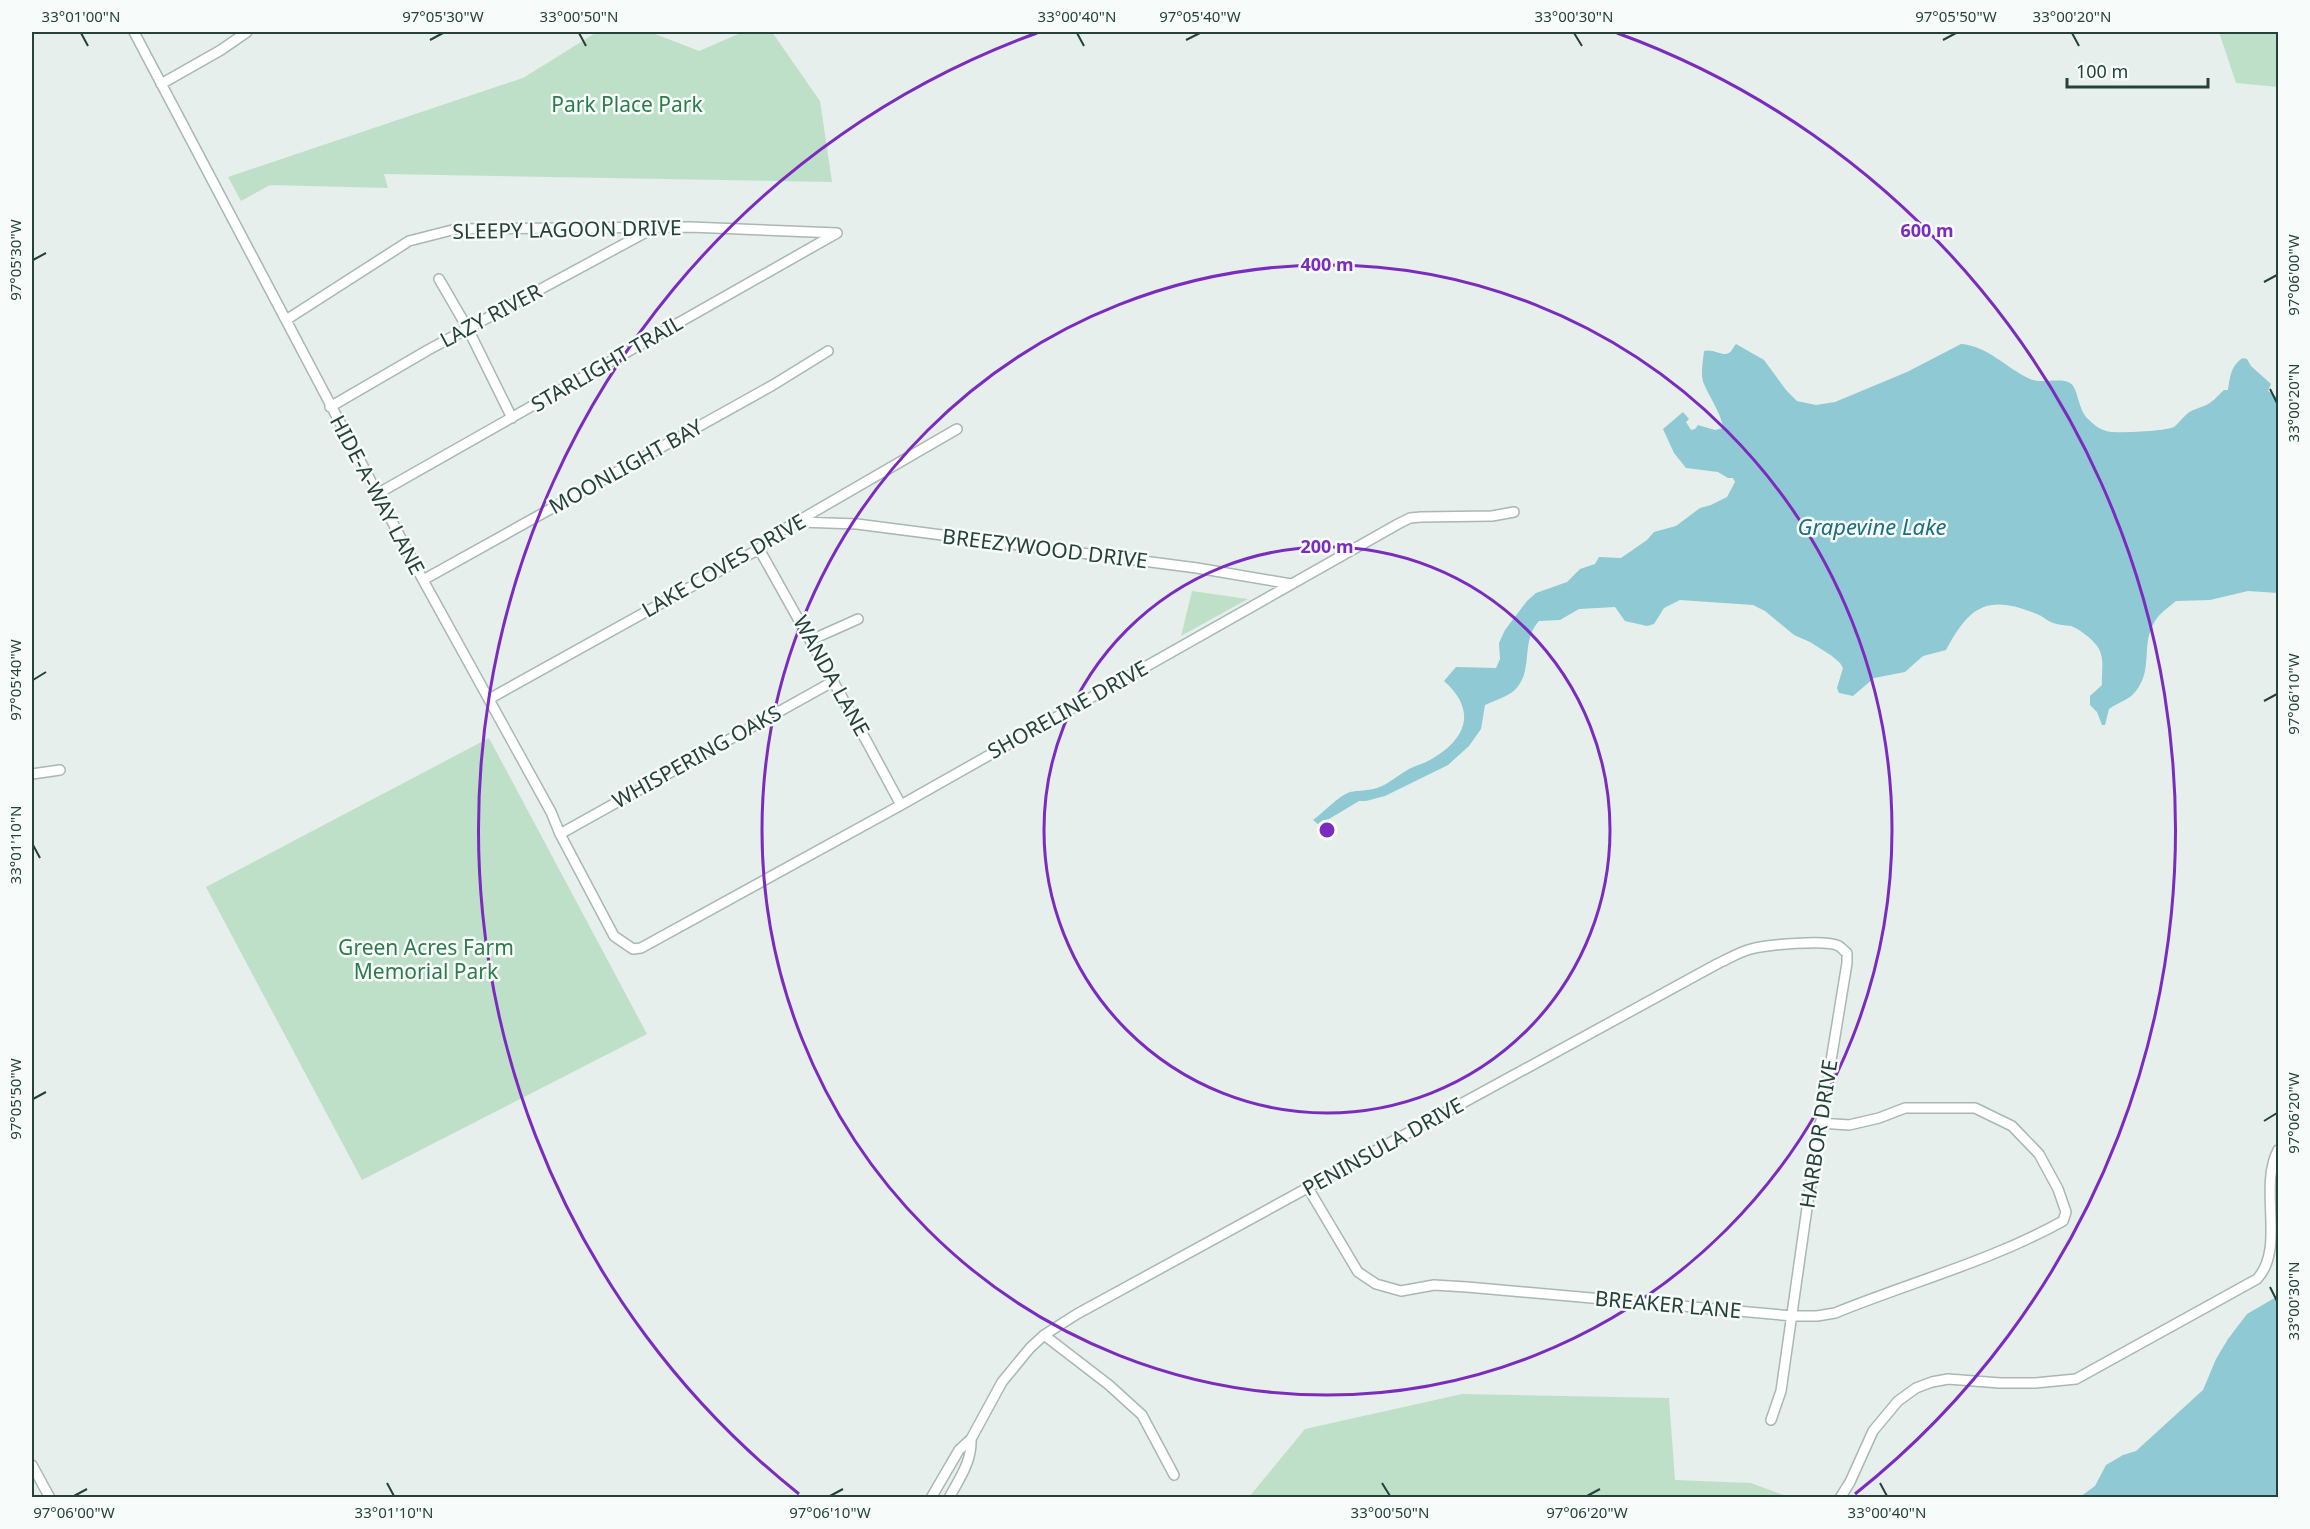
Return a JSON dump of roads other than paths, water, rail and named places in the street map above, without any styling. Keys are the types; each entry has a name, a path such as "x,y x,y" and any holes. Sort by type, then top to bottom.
{"street":[{"name":"HIDE-A-WAY LANE","path":"134,32 175,106 330,407 551,812 560,834 614,936 633,949"},
{"path":"161,84 221,50 247,32"},
{"name":"LAZY RIVER","path":"330,407 652,228"},
{"name":"SLEEPY LAGOON DRIVE","path":"286,320 410,242 456,229 704,228 837,234"},
{"name":"STARLIGHT TRAIL","path":"377,494 837,234"},
{"path":"439,279 468,329 512,418"},
{"name":"MOONLIGHT BAY","path":"423,580 773,385 828,351"},
{"name":"LAKE COVES DRIVE","path":"489,699 759,549 774,535 957,429"},
{"name":"SHORELINE DRIVE","path":"633,949 641,948 901,805 1410,518 1492,516 1514,512"},
{"name":"BREEZYWOOD DRIVE","path":"799,522 857,524 1197,568 1291,584"},
{"name":"WANDA LANE","path":"759,549 901,805"},
{"path":"811,640 858,618"},
{"name":"WHISPERING OAKS","path":"560,834 834,681"},
{"path":"32,774 60,770"},
{"name":"PENINSULA DRIVE","path":"931,1497 959,1450 971,1439 1002,1382 1030,1348 1044,1335 1113,1293 1717,964 1749,949 1798,943 1829,944 1839,946 1846,953"},
{"name":"HARBOR DRIVE","path":"1771,1420 1781,1391 1820,1123 1847,963 1846,953"},
{"name":"BREAKER LANE","path":"1308,1188 1358,1272 1387,1289 1401,1291 1434,1286 1467,1287 1793,1316 1835,1313 1987,1257 2032,1238 2063,1221 2066,1212 2058,1189 2039,1154 2012,1126 1974,1108 1905,1108 1879,1118 1849,1125 1820,1123"},
{"path":"1840,1497 1850,1482 1873,1431 1898,1401 1916,1388 1948,1379 2011,1383 2076,1379 2257,1279 2264,1272 2268,1263 2271,1224 2270,1175 2278,1150"},
{"path":"1044,1335 1109,1385 1142,1415 1174,1475"},
{"name":"PENINSULA DRIVE","path":"949,1497 967,1466 972,1450 971,1439"},
{"path":"32,1465 50,1497"}],"water":[{"name":"Grapevine Lake","path":"1736,344 1764,360 1797,401 1816,405 1835,402 1907,372 1961,344 1971,346 1988,353 2030,379 2070,383 2088,419 2103,430 2111,432 2152,431 2174,427 2189,412 2208,404 2224,390 2228,390 2234,368 2243,358 2247,359 2251,366 2271,384 2268,391 2275,396 2278,394 2278,593 2248,591 2210,600 2176,601 2159,615 2151,630 2144,674 2136,691 2109,709 2105,725 2102,725 2097,712 2090,705 2090,696 2102,685 2102,658 2097,646 2087,636 2071,626 2053,623 2020,608 1993,605 1982,608 1963,623 1946,650 1923,656 1905,672 1874,678 1853,696 1839,693 1837,688 1843,668 1840,663 1810,642 1794,635 1765,611 1753,605 1680,600 1664,608 1654,624 1647,626 1625,621 1615,607 1579,609 1560,620 1539,621 1533,629 1526,668 1519,686 1508,695 1485,705 1481,729 1469,746 1448,765 1385,796 1359,801 1319,825 1313,820 1345,794 1381,786 1409,769 1430,760 1452,743 1459,734 1464,714 1455,692 1444,681 1456,667 1496,668 1500,659 1499,643 1505,630 1536,593 1567,582 1580,569 1595,564 1599,557 1621,558 1647,540 1654,532 1676,526 1700,508 1727,497 1735,482 1733,478 1728,478 1718,472 1686,468 1674,453 1663,429 1683,412 1689,419 1686,422 1691,430 1698,425 1715,430 1723,428 1703,380 1704,351 1727,354"},
{"path":"2278,1296 2278,1497 2080,1497 2095,1486 2106,1465 2123,1455 2136,1451 2203,1390 2216,1359 2247,1314"}],"park label":[{"name":"Park Place Park","path":"627,105"},
{"name":"Green Acres Farm Memorial Park","path":"426,960"}]}
